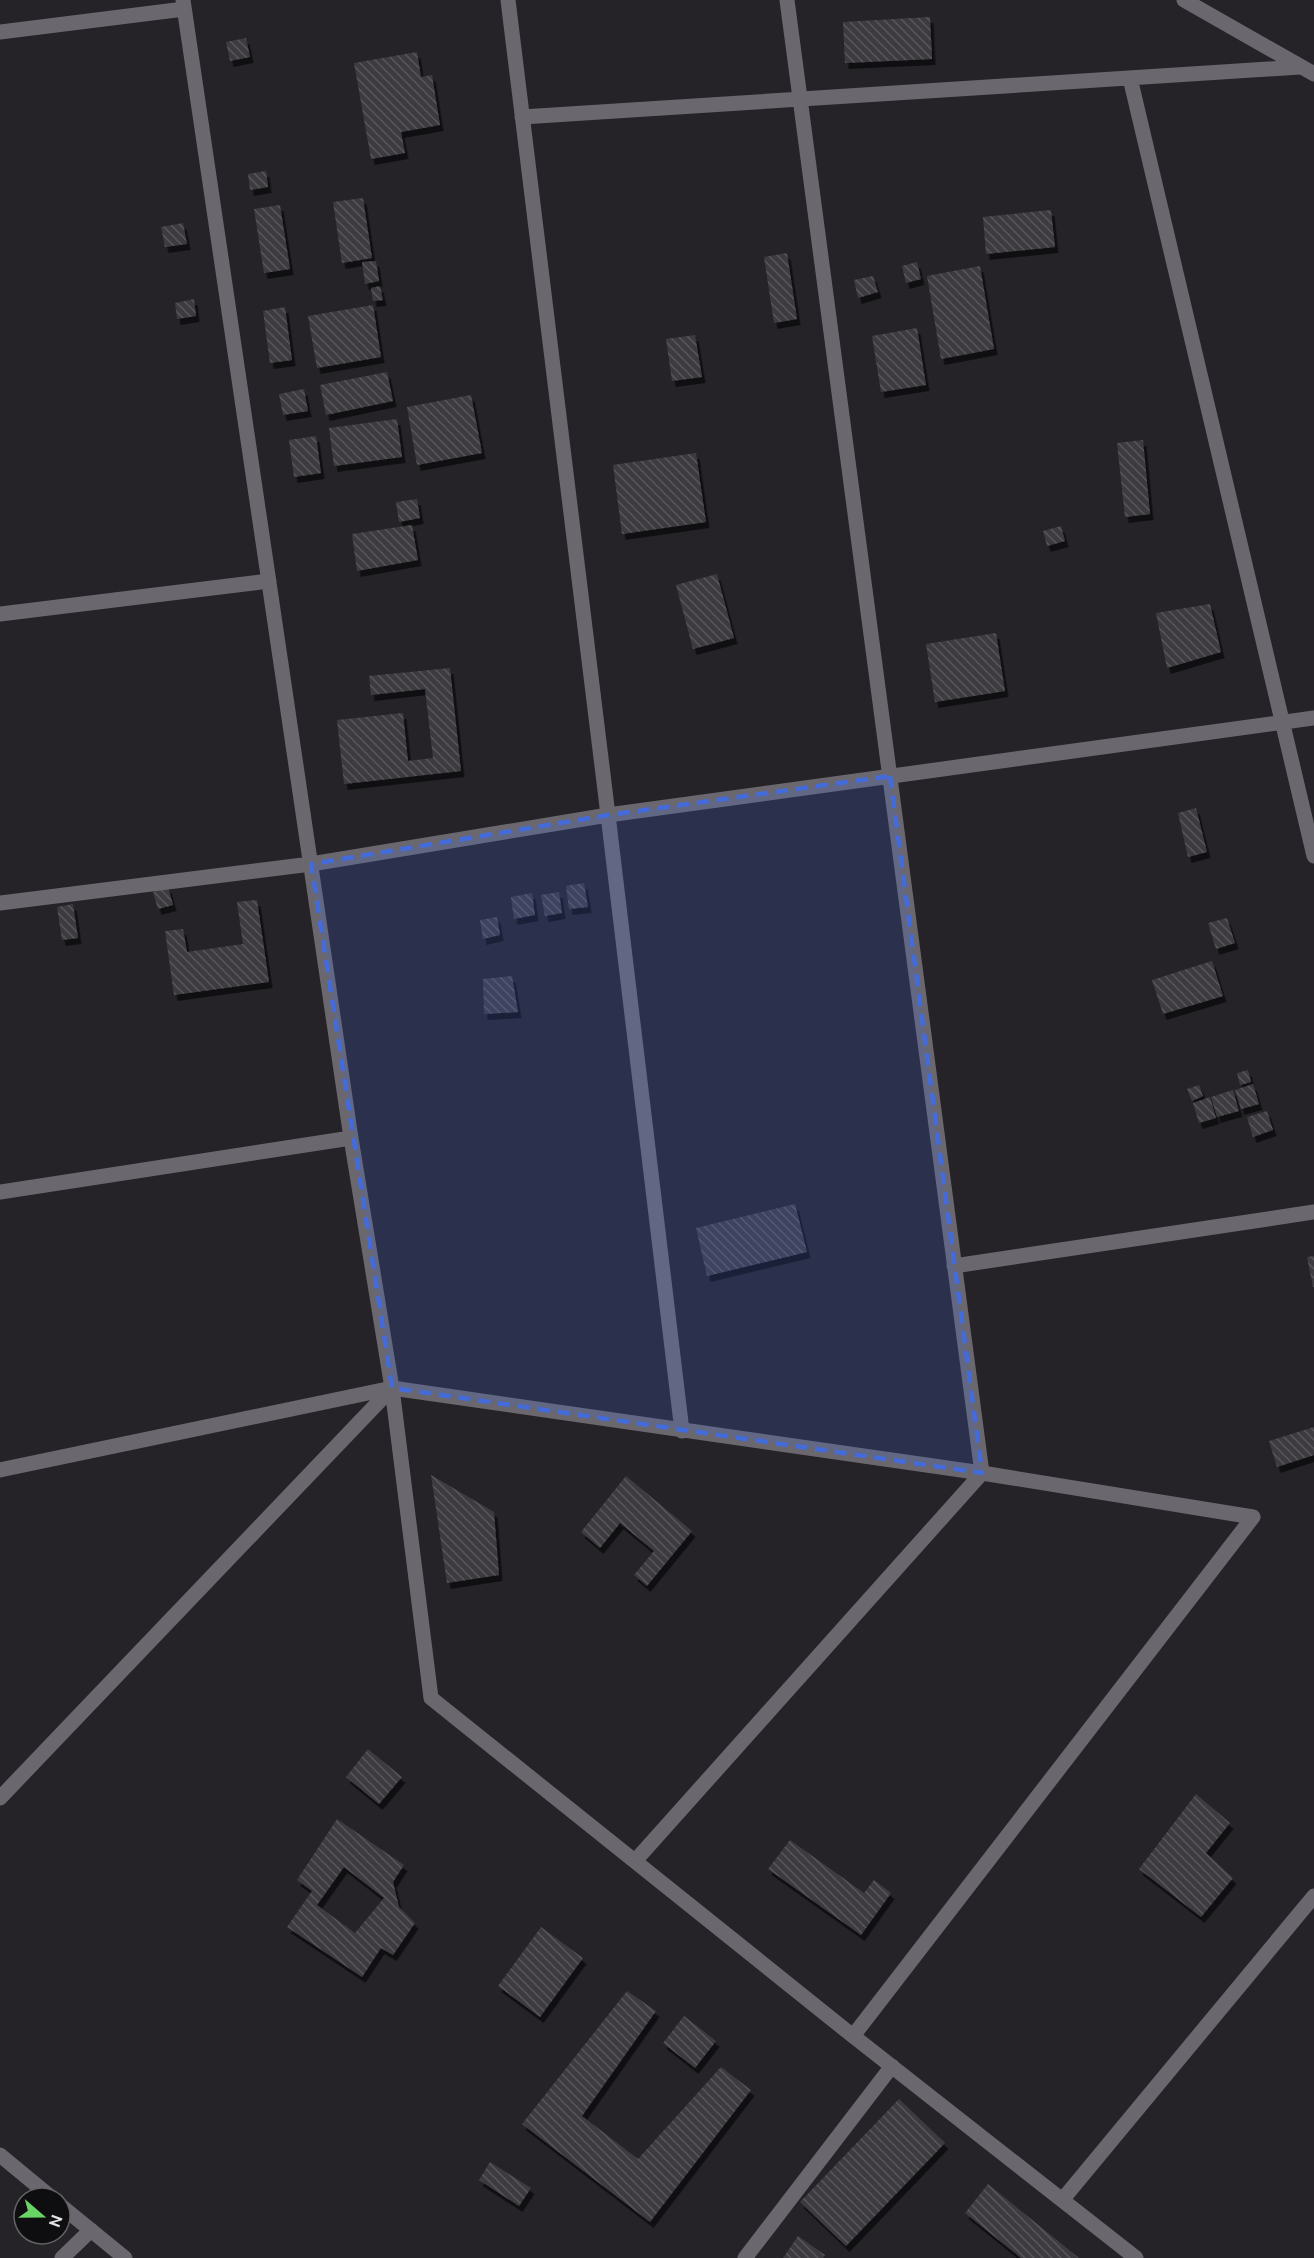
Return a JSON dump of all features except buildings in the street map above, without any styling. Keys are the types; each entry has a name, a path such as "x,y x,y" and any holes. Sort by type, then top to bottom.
{"street":[{"path":"508,0 682,1431"},
{"path":"634,1861 982,1473 788,0"},
{"path":"1184,0 1307,71"},
{"path":"0,32 184,4 351,1138 392,1388 431,1698 853,2036 1136,2258"},
{"path":"522,117 1130,78 1307,71"},
{"path":"1130,78 1314,856"},
{"path":"0,614 268,581"},
{"path":"0,903 311,864 608,814 1314,718"},
{"path":"0,1192 351,1138"},
{"path":"954,1266 1314,1212"},
{"path":"0,1798 392,1388"},
{"path":"0,1470 392,1388 982,1473 1253,1518 853,2036"},
{"path":"1062,2199 1314,1896"},
{"path":"745,2258 892,2066"},
{"path":"0,2156 37,2186"},
{"path":"72,2215 125,2258"},
{"path":"62,2258 91,2230"}],"highlighted area":[{"path":"890,776 982,1473 392,1388 311,864 608,815"}]}
